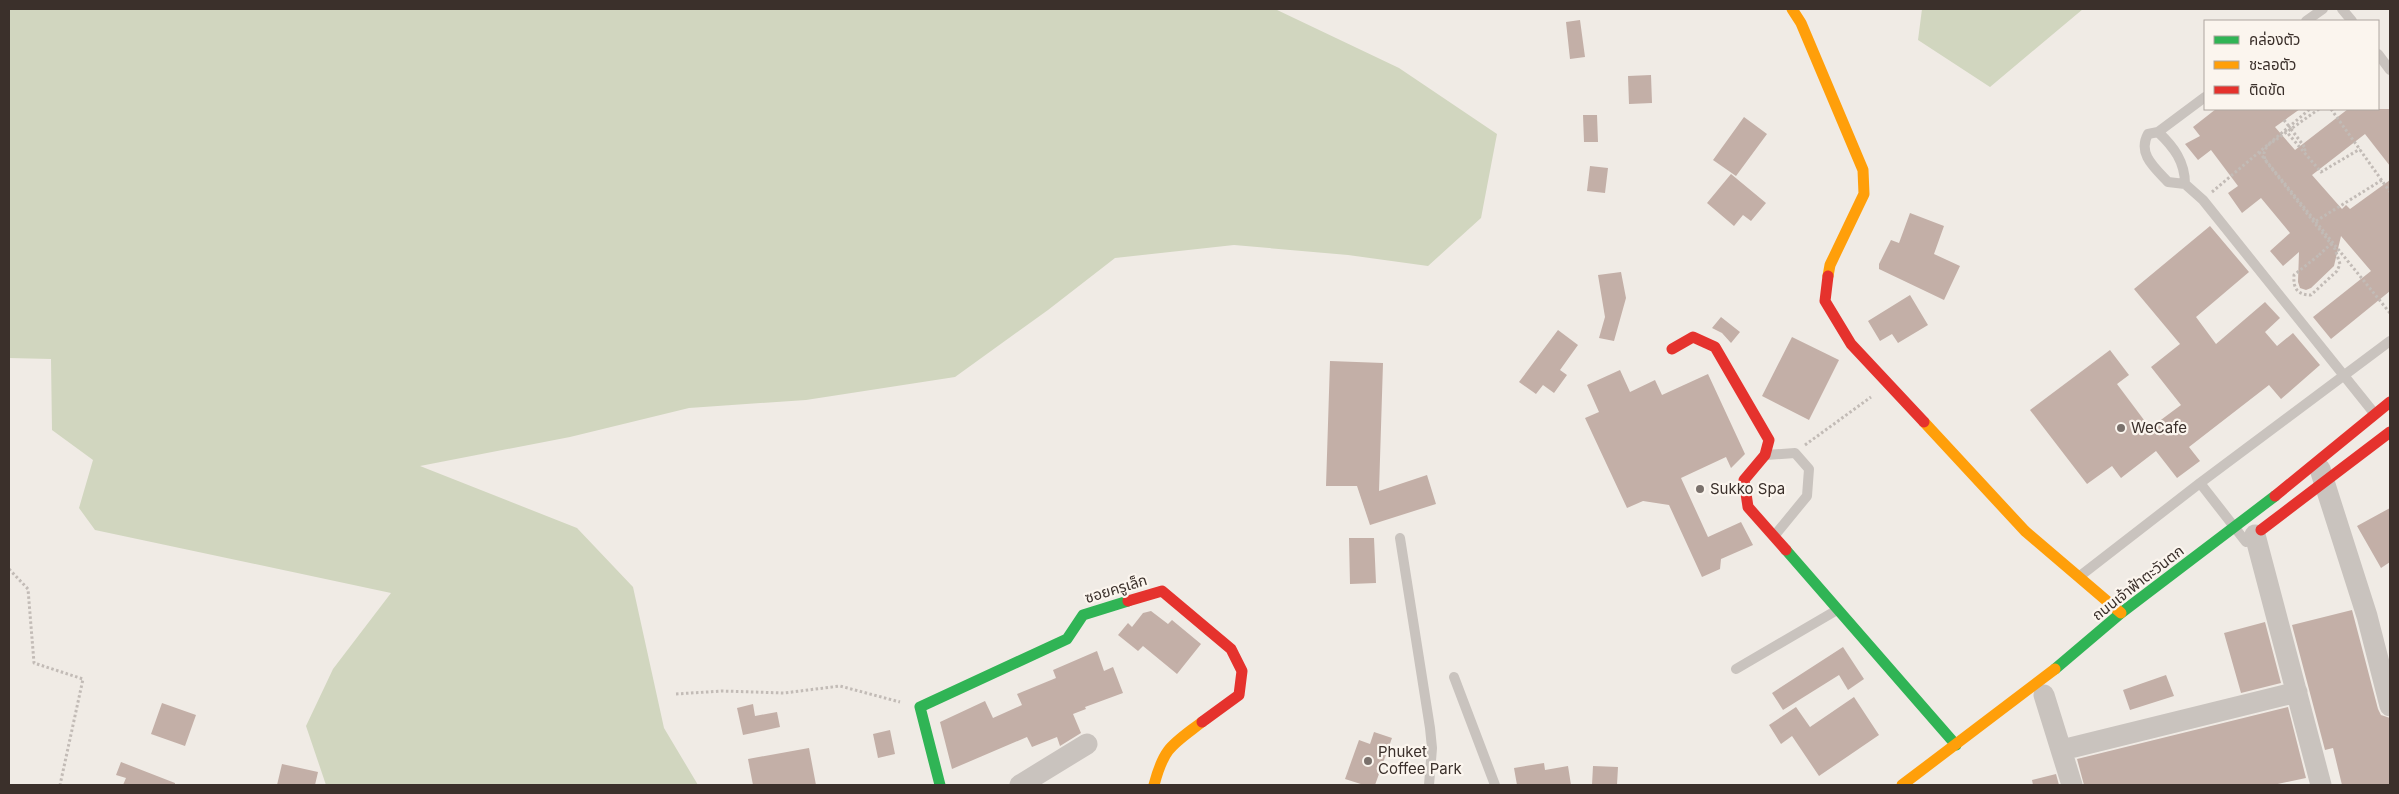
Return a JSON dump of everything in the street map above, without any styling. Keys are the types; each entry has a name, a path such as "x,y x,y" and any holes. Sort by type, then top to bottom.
{"street":[{"path":"1792,9 1801,23 1863,170 1864,194 1830,265 1825,301 1851,344 2025,530 2121,613"},
{"path":"1672,349 1693,337 1715,347 1769,440 1765,455 1744,480 1748,508 1956,745"},
{"name":"ถนนเจ้าฟ้าตะวันตก","path":"1902,785 2034,687 2121,613 2234,528 2390,402"},
{"path":"2321,785 2297,692 2246,542 2390,432"},
{"path":"2317,462 2367,616 2390,706"},
{"name":"ซอยครูเล็ก","path":"920,707 1067,639 1083,615 1162,591 1231,649 1242,671 1239,695 1168,748 1159,766 1154,785"},
{"path":"2062,750 2297,692"},
{"path":"2044,695 2072,785"},
{"path":"920,707 940,785"},
{"path":"1020,785 1087,744"}],"lane":[{"path":"2307,20 2323,9"},
{"path":"2342,9 2351,20"},
{"path":"2379,55 2390,70"},
{"path":"2204,98 2158,132 2148,134 2144,141 2146,158 2168,182 2185,184 2203,200 2375,414"},
{"path":"2158,132 2171,145 2185,169 2185,184"},
{"path":"2078,576 2390,341"},
{"path":"1765,455 1795,453 1809,469 1807,496 1774,537"},
{"path":"2200,483 2246,542"},
{"path":"1400,538 1430,728 1430,781 1421,785"},
{"path":"1736,669 1837,610"},
{"path":"1454,677 1495,785"}],"path":[{"path":"2210,194 2309,110"},
{"path":"2317,110 2267,146 2264,153 2265,160 2335,249 2340,264 2337,271 2311,295 2302,295 2296,290 2294,275 2318,255 2333,242"},
{"path":"2332,110 2390,192"},
{"path":"2284,120 2306,149 2303,151"},
{"path":"2285,130 2321,172 2360,149"},
{"path":"2259,152 2390,314"},
{"path":"2316,221 2382,180"},
{"path":"1795,453 1889,384"},
{"path":"9,569 28,589 34,663 84,679 60,785"},
{"path":"676,694 722,691 784,693 840,686 920,707"}],"green space":[{"path":"9,9 1275,9 1399,68 1497,134 1481,218 1428,266 1348,255 1234,245 1115,258 1048,310 955,377 806,400 689,408 570,437 420,466 577,528 633,587 664,728 698,785 326,785 306,726 333,669 391,593 95,530 79,508 93,460 52,430 51,359 9,358"},
{"path":"1922,9 2083,9 1990,87 1918,40"}],"building":[{"path":"1580,20 1585,57 1570,59 1566,22"},
{"path":"1651,75 1652,103 1629,104 1628,76"},
{"path":"2390,109 2390,166 2365,134 2312,175 2342,209 2346,205 2350,209 2390,180 2390,291 2331,339 2313,317 2371,271 2341,236 2334,266 2311,288 2306,290 2300,288 2298,282 2299,252 2283,266 2270,251 2290,233 2261,198 2242,213 2228,193 2238,186 2211,150 2198,160 2185,144 2200,136 2193,127 2215,110 2299,110 2275,127 2295,150 2347,110"},
{"path":"1583,115 1597,115 1598,142 1584,142"},
{"path":"1744,117 1767,134 1736,176 1713,160"},
{"path":"1590,166 1608,168 1605,193 1587,191"},
{"path":"1731,174 1766,203 1751,221 1743,215 1734,226 1707,203"},
{"path":"1910,213 1944,226 1934,254 1960,266 1944,300 1879,269 1879,264 1891,240 1899,243"},
{"path":"2210,226 2249,272 2196,317 2216,344 2265,302 2280,318 2265,332 2277,346 2293,333 2320,365 2281,399 2269,385 2189,447 2200,461 2177,478 2156,451 2121,478 2112,466 2087,484 2030,410 2110,350 2129,375 2117,384 2150,428 2181,405 2151,367 2180,344 2134,289"},
{"path":"1621,272 1626,298 1614,341 1599,338 1605,317 1598,275"},
{"path":"1910,295 1928,325 1898,343 1892,334 1880,341 1868,321"},
{"path":"1721,317 1740,332 1731,343 1722,333 1712,328"},
{"path":"1558,330 1578,345 1560,370 1567,375 1554,393 1543,385 1536,394 1519,382"},
{"path":"1792,337 1839,360 1809,420 1762,396"},
{"path":"1330,361 1383,363 1379,491 1427,475 1436,504 1370,525 1357,486 1326,486"},
{"path":"1620,370 1630,392 1655,380 1662,395 1708,374 1745,454 1731,468 1726,457 1681,478 1708,537 1741,522 1753,545 1721,559 1720,569 1702,577 1669,505 1643,501 1627,508 1585,418 1599,412 1587,385"},
{"path":"2390,508 2390,562 2381,568 2357,526"},
{"path":"1349,538 1374,538 1376,583 1350,584"},
{"path":"2352,610 2378,709 2381,715 2390,718 2390,785 2342,785 2333,748 2325,750 2292,625"},
{"path":"1151,611 1168,624 1172,620 1201,644 1177,674 1143,646 1138,651 1118,635 1128,623 1132,627 1143,613"},
{"path":"2265,622 2281,683 2241,693 2224,633"},
{"path":"1843,647 1864,679 1848,690 1839,675 1783,710 1772,693"},
{"path":"1097,651 1104,671 1113,667 1123,693 1085,707 1086,709 1073,714 1081,733 1060,746 1057,737 1032,747 1027,737 952,769 940,722 985,701 993,718 1022,705 1017,694 1056,678 1053,670"},
{"path":"2166,675 2174,696 2130,710 2123,690"},
{"path":"1854,697 1879,735 1819,776 1792,736 1781,744 1769,725 1796,707 1810,727"},
{"path":"162,703 196,715 185,746 151,734"},
{"path":"753,704 755,716 777,712 780,727 743,735 737,708"},
{"path":"2288,707 2306,778 2273,785 2084,785 2077,759"},
{"path":"890,730 895,754 878,758 873,734"},
{"name":"Phuket Coffee Park","path":"1374,732 1392,738 1375,785 1364,785 1345,779 1359,740 1370,744"},
{"path":"809,748 816,785 753,785 748,759"},
{"path":"121,762 175,783 175,785 123,785 126,778 116,775"},
{"path":"1544,763 1545,770 1568,766 1571,785 1517,785 1514,768"},
{"path":"282,764 318,772 315,785 277,785"},
{"path":"1593,766 1618,767 1617,785 1592,785"},
{"path":"2056,774 2059,785 2033,785 2032,780"}],"traffic: fast":[{"path":"2055,669 2121,613 2275,496"},
{"path":"1786,550 1956,745"},
{"path":"940,785 920,707 1067,639 1083,615 1128,601"}],"traffic: slow":[{"path":"1792,9 1801,23 1863,170 1864,194 1830,265 1828,276"},
{"path":"1924,422 2025,531 2121,613"},
{"path":"1902,785 2055,669"},
{"path":"1154,785 1162,762 1170,748 1202,722"}],"traffic: jam":[{"path":"1828,276 1825,301 1851,344 1924,422"},
{"path":"1672,349 1693,337 1715,347 1769,440 1765,455 1744,480 1748,507 1786,550"},
{"path":"2275,496 2390,402"},
{"path":"2261,530 2390,432"},
{"path":"1128,601 1162,591 1231,649 1242,671 1239,695 1202,722"}],"place":[{"name":"WeCafe","path":"2121,428"},
{"name":"Sukko Spa","path":"1700,489"},
{"name":"Phuket Coffee Park","path":"1368,761"}]}
